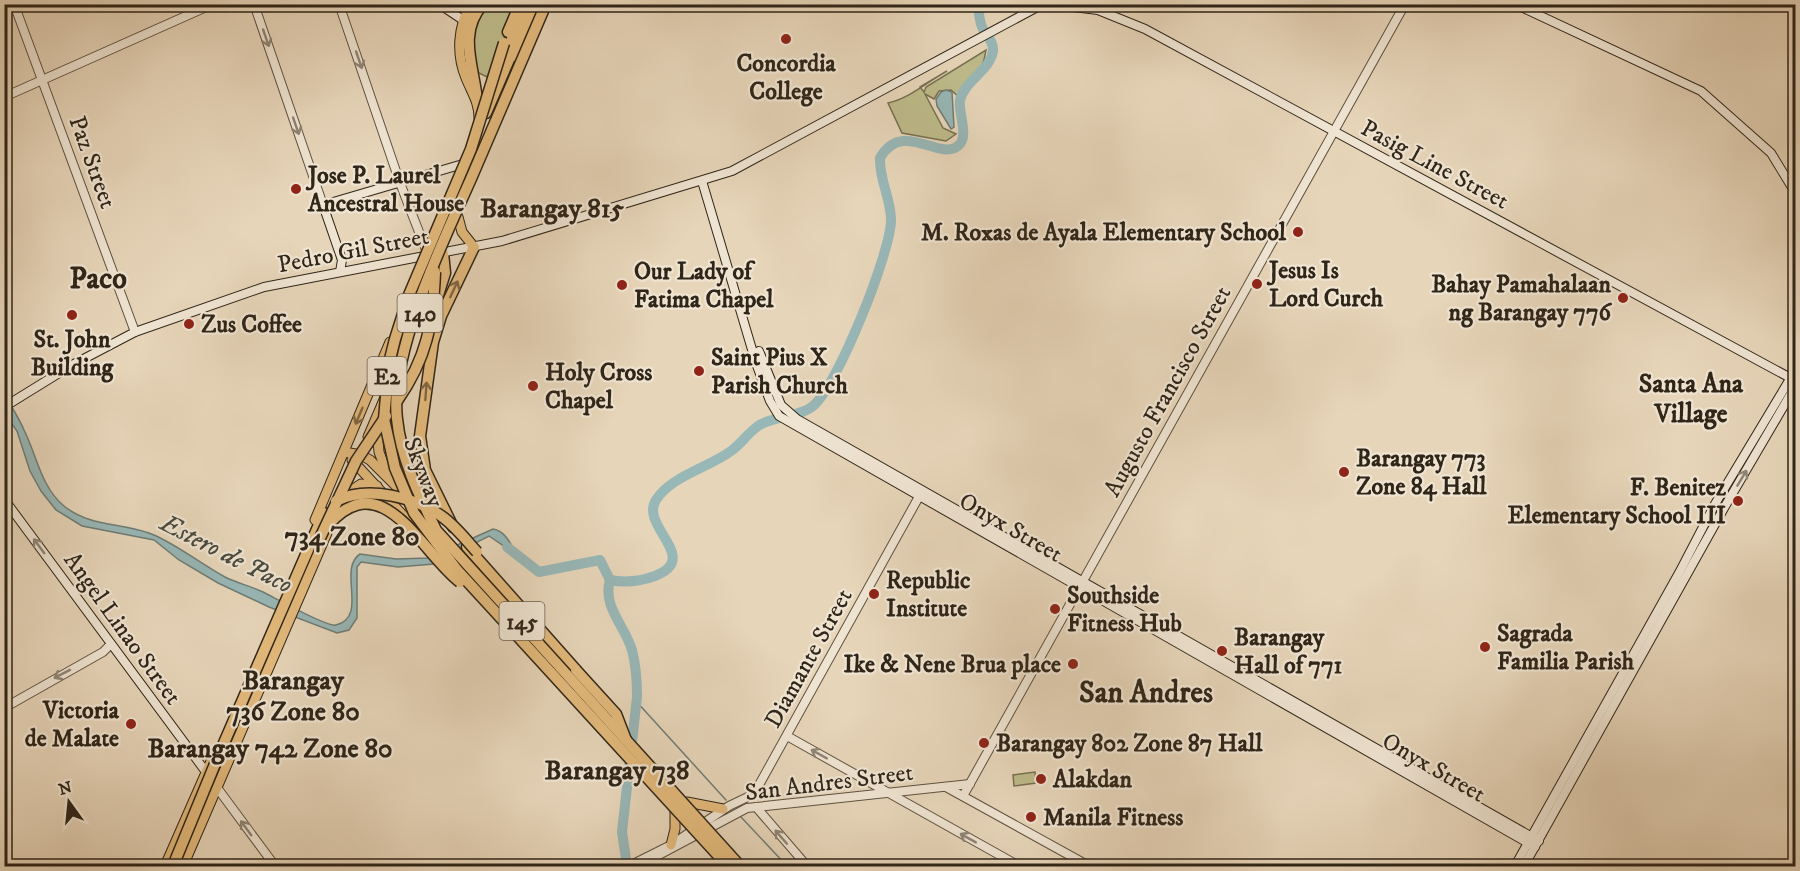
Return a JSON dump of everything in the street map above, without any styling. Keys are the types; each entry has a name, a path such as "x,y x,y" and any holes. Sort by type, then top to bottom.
{"highway":[{"path":"477,100 468,50 467,22 483,4"},
{"path":"471,149 506,37 520,4"},
{"name":"Skyway","path":"533,4 410,295 389,363 384,419 395,468 414,513 428,535 722,865"},
{"name":"Skyway","path":"548,4 436,256 407,342 397,388 396,417 415,487 436,530 740,867"},
{"path":"474,247 441,316 428,364 420,436 422,455 430,484 462,541 616,714 626,740"},
{"path":"428,364 426,330 442,286 436,256"},
{"path":"175,867 356,460 412,379 423,357 432,316 436,256"},
{"path":"175,867 324,513 334,502 345,497 384,495 410,501 444,518 531,613 550,642"},
{"path":"320,538 345,508 360,503 377,504 396,514 440,565 459,581 476,591"}],"main road":[{"path":"439,4 467,22 471,4"},
{"name":"140","path":"183,867 380,408 436,256 462,164 526,4"},
{"path":"489,145 491,124 539,4"},
{"name":"140","path":"165,867 344,452 436,256 458,217 548,4"},
{"name":"Pedro Gil Street","path":"8,405 72,365 135,332 264,287 436,256 518,237 705,180 758,159 1043,4"},
{"name":"Pasig Line Street","path":"1048,4 1075,6 1113,14 1170,42 1794,382"},
{"path":"1515,4 1701,91 1771,153 1796,194"},
{"name":"140","path":"477,100 479,118"},
{"path":"340,272 342,260 323,206 462,164"},
{"name":"Onyx Street","path":"705,180 756,363 770,401 779,416 796,419 921,494"},
{"name":"Onyx Street","path":"705,180 761,360 787,417 1534,842"},
{"path":"458,217 462,232 474,247"},
{"path":"1524,867 1534,842 1641,648 1715,504 1794,382 1796,369"},
{"path":"380,408 377,441 381,462 391,481"},
{"path":"344,452 361,454 448,539"},
{"path":"344,452 392,502 435,552"},
{"path":"343,496 361,484 377,486"},
{"path":"392,502 402,493"},
{"name":"Angel Linao Street","path":"4,499 218,789"},
{"name":"145","path":"462,553 626,740"},
{"name":"145","path":"444,562 624,757"},
{"path":"640,751 746,867"},
{"path":"638,772 722,865"},
{"path":"687,802 723,809"},
{"path":"671,845 675,829 675,812"},
{"path":"1515,867 1534,842"}],"street":[{"name":"Paz Street","path":"14,4 135,332"},
{"path":"4,98 213,4"},
{"path":"254,4 323,206"},
{"path":"339,4 400,183 436,256"},
{"name":"Augusto Francisco Street","path":"963,796 1405,4"},
{"name":"Diamante Street","path":"708,825 723,809 754,794 921,494"},
{"path":"4,708 103,652 111,644"},
{"path":"787,736 1019,867"},
{"name":"San Andres Street","path":"632,865 640,865 708,825 756,807 970,784"},
{"path":"946,787 1089,867"},
{"name":"Angel Linao Street","path":"218,789 275,867"},
{"path":"756,807 807,867"},
{"name":"San Andres Street","path":"632,865 695,834"}],"shaded area":[{"path":"481,5 519,5 487,77 477,72 471,45"},
{"path":"986,50 982,65 963,87 959,97 951,90 939,91 934,99 925,94 943,128 956,134 946,141 902,133 888,103 921,88 924,92 926,87"},
{"path":"1035,772 1036,783 1014,786 1013,775"}],"water":[{"path":"946,90 952,92 954,127 951,129 937,106 936,99 941,92"},
{"path":"4,394 29,440 40,471 50,490 64,506 85,518 154,535 225,577 263,592 331,625 346,620 350,613 351,570 360,554 396,559 428,558 493,529 505,535 517,555 489,536 434,564 398,567 361,562 357,567 357,618 349,630 337,633 269,607 218,583 179,560 154,540 82,526 56,510 41,491 30,471 17,431 5,414"}],"waterway":[{"path":"610,580 644,579 668,569 673,560 671,551 655,520 653,510 656,500 671,485 731,451 758,426 808,410 823,394 861,318 889,236 891,220 881,174 880,158 889,147 900,142 910,141 951,149 962,141 960,100 967,87 987,64 993,51 991,41 981,24 978,4"},
{"name":"Estero de Paco","path":"507,547 539,572 600,560 610,580"},
{"path":"610,580 609,599 615,616 629,641 636,679 637,697 622,832 627,866"},
{"path":"635,700 726,800"},
{"path":"741,817 787,866"}],"place":[{"name":"Concordia College","path":"786,39"},
{"name":"Jose P. Laurel Ancestral House","path":"296,189"},
{"name":"M. Roxas de Ayala Elementary School","path":"1298,232"},
{"name":"Jesus Is Lord Curch","path":"1257,284"},
{"name":"Our Lady of Fatima Chapel","path":"622,285"},
{"name":"Bahay Pamahalaan ng Barangay 776","path":"1623,298"},
{"name":"St. John Building","path":"72,315"},
{"name":"Zus Coffee","path":"189,324"},
{"name":"Saint Pius X Parish Church","path":"699,371"},
{"name":"Holy Cross Chapel","path":"533,386"},
{"name":"Barangay 773 Zone 84 Hall","path":"1344,472"},
{"name":"F. Benitez Elementary School III","path":"1738,501"},
{"name":"Republic Institute","path":"874,594"},
{"name":"Southside Fitness Hub","path":"1055,609"},
{"name":"Sagrada Familia Parish","path":"1485,647"},
{"name":"Barangay Hall of 771","path":"1222,651"},
{"name":"Ike & Nene Brua place","path":"1073,664"},
{"name":"Victoria de Malate","path":"131,724"},
{"name":"Barangay 802 Zone 87 Hall","path":"984,743"},
{"name":"Alakdan","path":"1041,779"},
{"name":"Manila Fitness","path":"1031,817"}],"district":[{"name":"Barangay 815","path":"552,208"},
{"name":"Paco","path":"98,278"},
{"name":"Santa Ana Village","path":"1691,398"},
{"name":"734 Zone 80","path":"352,536"},
{"name":"San Andres","path":"1146,692"},
{"name":"Barangay 736 Zone 80","path":"293,696"},
{"name":"Barangay 742 Zone 80","path":"270,748"},
{"name":"Barangay 738","path":"617,770"}]}
